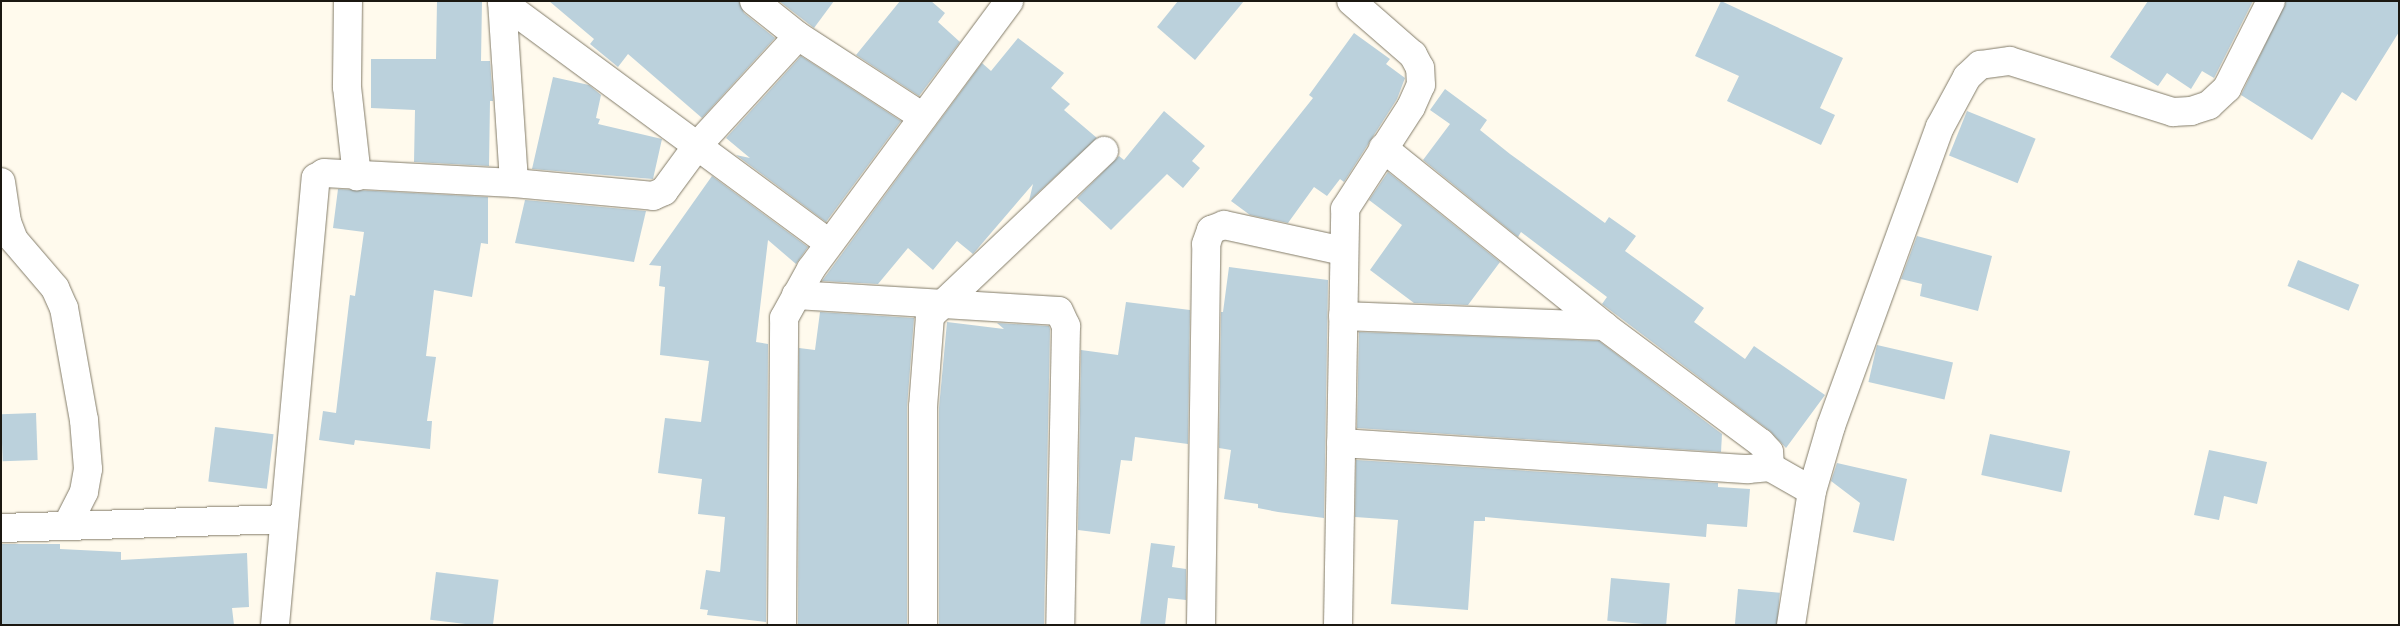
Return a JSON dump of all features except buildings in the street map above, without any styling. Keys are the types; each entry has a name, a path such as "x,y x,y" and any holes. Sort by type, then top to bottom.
{"street":[{"path":"348,1 347,87 357,176"},
{"path":"754,1 798,36 923,117"},
{"path":"782,625 782,338 784,318 796,295 829,244 1009,1"},
{"path":"1338,625 1343,251 1346,210 1414,100 1421,85 1420,68 1413,55 1351,1"},
{"path":"1791,625 1812,491 1832,426 1940,127 1967,77 1980,65 2010,61 2173,112 2192,111 2209,106 2227,88 2271,1"},
{"path":"502,2 514,183"},
{"path":"502,2 829,244"},
{"path":"275,625 283,518 303,351 315,181 324,173 514,183 653,196 664,191 677,176 697,146 798,36"},
{"path":"1383,148 1604,326 1760,443 1770,452 1770,467"},
{"path":"923,625 923,407 926,339 930,316 1104,151"},
{"path":"1,182 7,222 14,240 55,288 64,308 84,420 88,469 84,492 67,526"},
{"path":"1201,625 1206,244 1211,230 1224,225 1343,251"},
{"path":"796,295 941,306 1052,308 1059,311 1066,326 1060,625"},
{"path":"1343,316 1604,326"},
{"path":"1341,443 1748,469 1770,467 1812,491"},
{"path":"1,528 283,518"}]}
